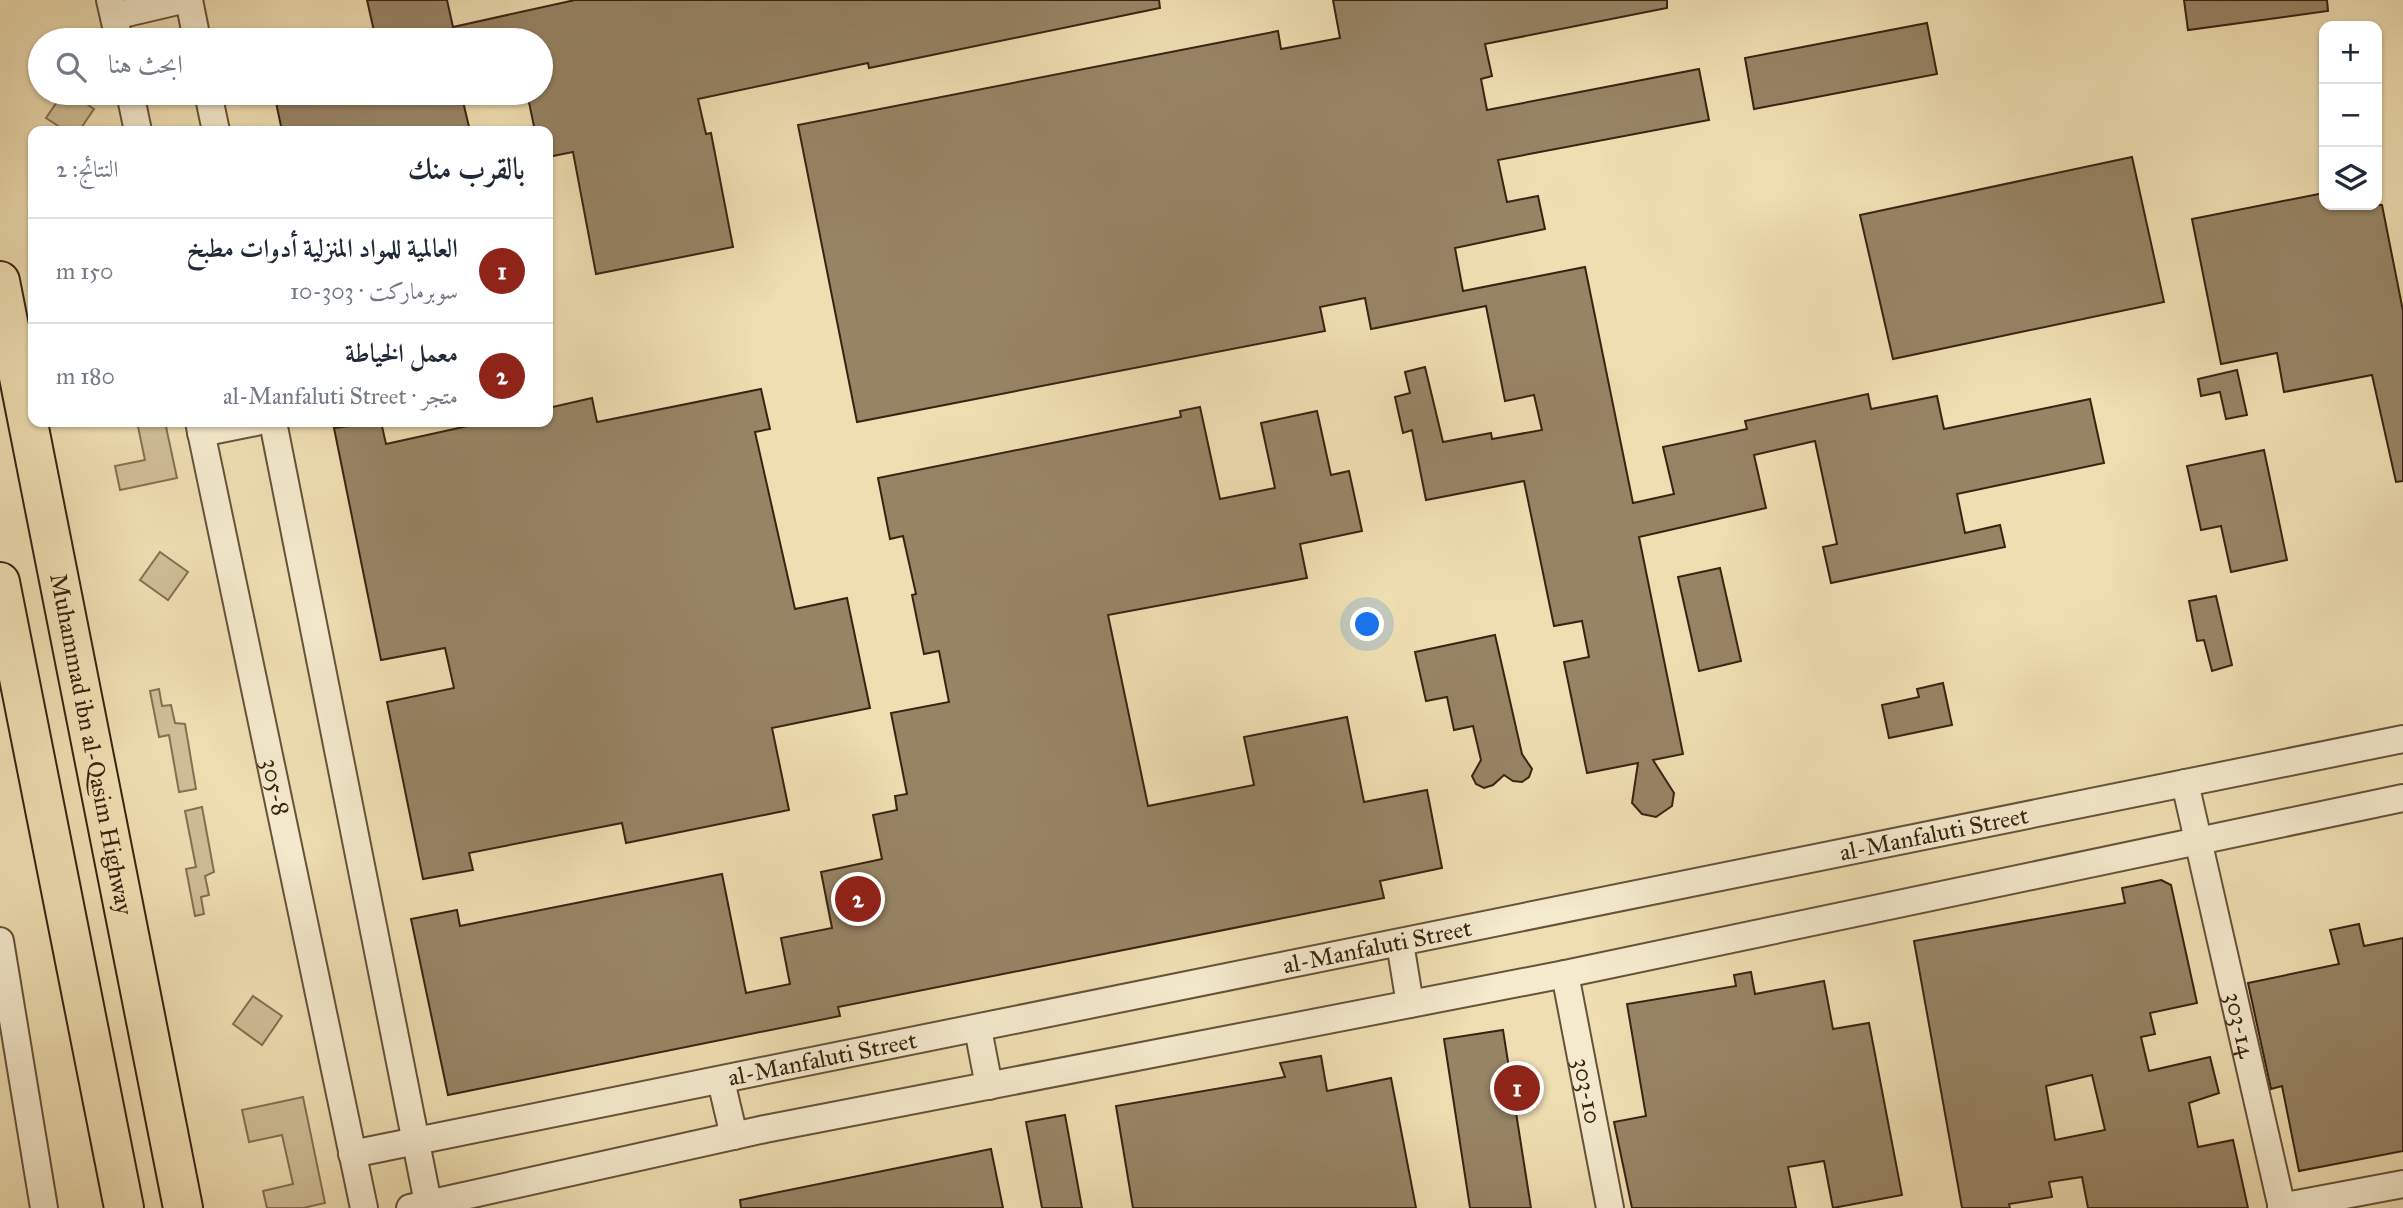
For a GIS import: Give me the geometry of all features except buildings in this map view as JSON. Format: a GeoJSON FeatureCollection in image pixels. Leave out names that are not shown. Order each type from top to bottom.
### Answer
{"type":"FeatureCollection","features":[{"type":"Feature","properties":{"kind":"highway","name":"Muhammad ibn al-Qasim Highway"},"geometry":{"type":"LineString","coordinates":[[0,281],[28,423]]}},
{"type":"Feature","properties":{"kind":"highway","name":"Muhammad ibn al-Qasim Highway"},"geometry":{"type":"LineString","coordinates":[[29,427],[183,1208]]}},
{"type":"Feature","properties":{"kind":"highway"},"geometry":{"type":"LineString","coordinates":[[0,582],[124,1208]]}},
{"type":"Feature","properties":{"kind":"street"},"geometry":{"type":"LineString","coordinates":[[114,19],[182,0]]}},
{"type":"Feature","properties":{"kind":"street"},"geometry":{"type":"LineString","coordinates":[[190,0],[195,28]]}},
{"type":"Feature","properties":{"kind":"street"},"geometry":{"type":"LineString","coordinates":[[133,105],[137,126]]}},
{"type":"Feature","properties":{"kind":"street"},"geometry":{"type":"LineString","coordinates":[[211,105],[215,126]]}},
{"type":"Feature","properties":{"kind":"street","name":"305-8"},"geometry":{"type":"LineString","coordinates":[[200,427],[364,1208]]}},
{"type":"Feature","properties":{"kind":"street"},"geometry":{"type":"LineString","coordinates":[[274,427],[416,1143],[422,1207],[734,1136],[1565,975],[2403,798]]}},
{"type":"Feature","properties":{"kind":"street","name":"al-Manfaluti Street"},"geometry":{"type":"LineString","coordinates":[[352,1154],[2403,739]]}},
{"type":"Feature","properties":{"kind":"street","name":"303-14"},"geometry":{"type":"LineString","coordinates":[[2185,783],[2281,1207]]}},
{"type":"Feature","properties":{"kind":"street"},"geometry":{"type":"LineString","coordinates":[[0,941],[44,1208]]}},
{"type":"Feature","properties":{"kind":"street"},"geometry":{"type":"LineString","coordinates":[[1400,943],[1410,1004]]}},
{"type":"Feature","properties":{"kind":"street","name":"303-10"},"geometry":{"type":"LineString","coordinates":[[1565,975],[1611,1208]]}},
{"type":"Feature","properties":{"kind":"street"},"geometry":{"type":"LineString","coordinates":[[978,1029],[989,1086]]}},
{"type":"Feature","properties":{"kind":"street"},"geometry":{"type":"LineString","coordinates":[[721,1081],[734,1136]]}},
{"type":"Feature","properties":{"kind":"street"},"geometry":{"type":"LineString","coordinates":[[2281,1207],[2403,1184]]}},
{"type":"Feature","properties":{"kind":"shaded area"},"geometry":{"type":"Polygon","coordinates":[[[55,105],[88,105],[94,109],[82,126],[58,126],[46,118],[55,105]]]}},
{"type":"Feature","properties":{"kind":"shaded area"},"geometry":{"type":"Polygon","coordinates":[[[138,427],[166,427],[177,478],[120,490],[115,466],[145,460],[138,427]]]}},
{"type":"Feature","properties":{"kind":"shaded area"},"geometry":{"type":"Polygon","coordinates":[[[160,552],[188,572],[168,600],[140,580],[160,552]]]}},
{"type":"Feature","properties":{"kind":"shaded area"},"geometry":{"type":"Polygon","coordinates":[[[159,689],[162,706],[171,705],[175,723],[185,724],[196,789],[179,792],[169,735],[159,737],[150,691],[159,689]]]}},
{"type":"Feature","properties":{"kind":"shaded area"},"geometry":{"type":"Polygon","coordinates":[[[202,807],[214,872],[205,876],[209,895],[201,897],[204,914],[195,916],[186,869],[196,867],[185,811],[202,807]]]}},
{"type":"Feature","properties":{"kind":"shaded area"},"geometry":{"type":"Polygon","coordinates":[[[253,996],[282,1016],[262,1045],[233,1024],[253,996]]]}},
{"type":"Feature","properties":{"kind":"shaded area"},"geometry":{"type":"Polygon","coordinates":[[[303,1097],[325,1203],[303,1208],[267,1208],[263,1191],[293,1184],[282,1135],[249,1142],[242,1110],[303,1097]]]}},
{"type":"Feature","properties":{"kind":"place","name":"معمل الخياطة"},"geometry":{"type":"Point","coordinates":[858,899]}},
{"type":"Feature","properties":{"kind":"place","name":"العالمية للمواد المنزلية أدوات مطبخ"},"geometry":{"type":"Point","coordinates":[1517,1088]}}]}
